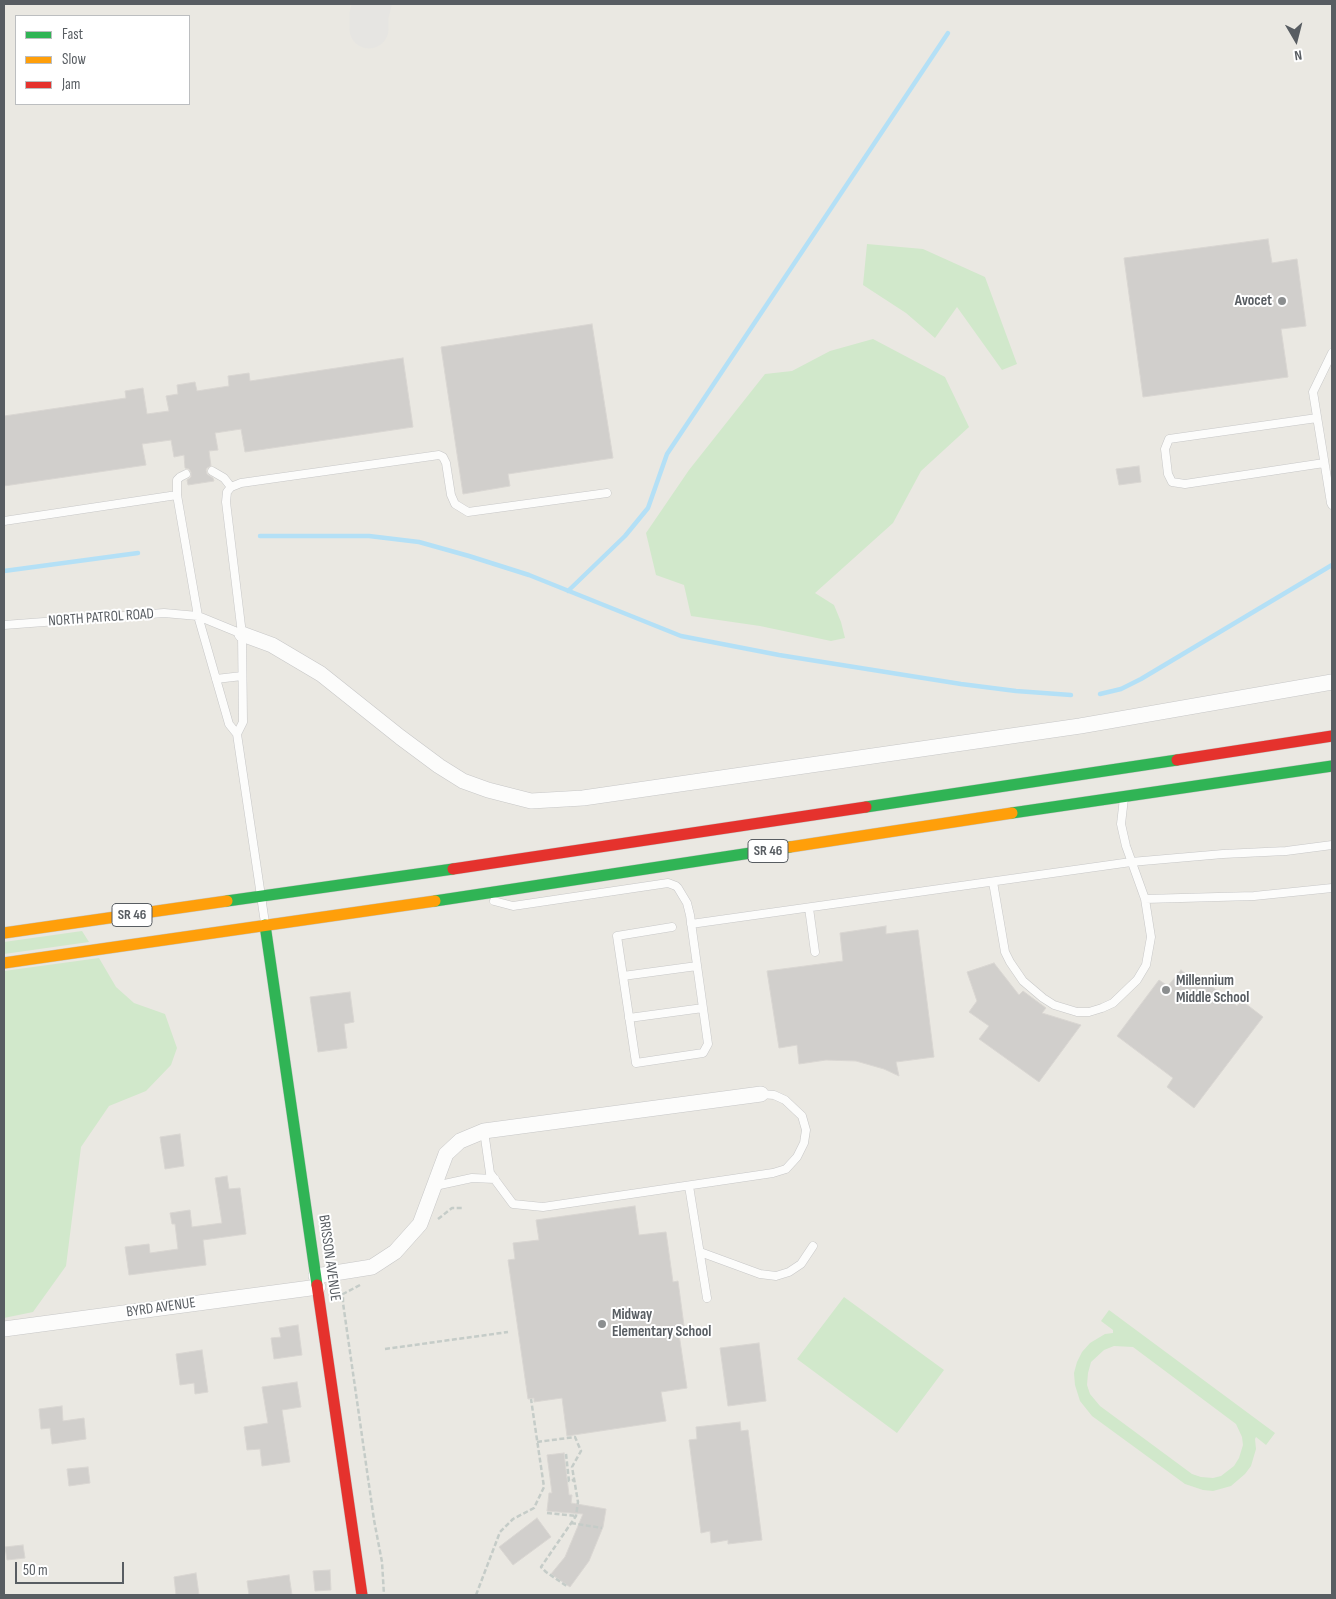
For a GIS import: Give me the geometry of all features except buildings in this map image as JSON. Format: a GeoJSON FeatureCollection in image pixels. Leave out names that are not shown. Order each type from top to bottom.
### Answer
{"type":"FeatureCollection","features":[{"type":"Feature","properties":{"kind":"main road","name":"SR 46"},"geometry":{"type":"LineString","coordinates":[[4,933],[482,865],[1332,736]]}},
{"type":"Feature","properties":{"kind":"main road","name":"SR 46"},"geometry":{"type":"LineString","coordinates":[[4,963],[474,896],[1332,766]]}},
{"type":"Feature","properties":{"kind":"main road","name":"BRISSON AVENUE"},"geometry":{"type":"LineString","coordinates":[[265,925],[362,1595]]}},
{"type":"Feature","properties":{"kind":"street"},"geometry":{"type":"LineString","coordinates":[[242,634],[272,645],[322,674],[400,737],[463,781],[488,790],[531,801],[583,798],[1080,726],[1332,682]]}},
{"type":"Feature","properties":{"kind":"street","name":"BYRD AVENUE"},"geometry":{"type":"LineString","coordinates":[[4,1330],[317,1282],[372,1267],[395,1252],[420,1224],[446,1154],[460,1141],[484,1132],[760,1094]]}},
{"type":"Feature","properties":{"kind":"lane"},"geometry":{"type":"LineString","coordinates":[[1332,353],[1313,392],[1332,505]]}},
{"type":"Feature","properties":{"kind":"lane"},"geometry":{"type":"LineString","coordinates":[[1317,418],[1169,439],[1165,448],[1168,474],[1172,482],[1185,484],[1324,463]]}},
{"type":"Feature","properties":{"kind":"lane"},"geometry":{"type":"LineString","coordinates":[[237,734],[243,722],[242,634],[226,502],[227,492],[231,487],[241,483],[439,454],[446,463],[451,495],[455,504],[468,512],[607,493]]}},
{"type":"Feature","properties":{"kind":"lane"},"geometry":{"type":"LineString","coordinates":[[212,471],[224,478],[231,487]]}},
{"type":"Feature","properties":{"kind":"lane"},"geometry":{"type":"LineString","coordinates":[[186,474],[177,480],[177,495],[198,616],[229,724],[237,734],[265,925]]}},
{"type":"Feature","properties":{"kind":"lane"},"geometry":{"type":"LineString","coordinates":[[4,521],[177,495]]}},
{"type":"Feature","properties":{"kind":"lane","name":"NORTH PATROL ROAD"},"geometry":{"type":"LineString","coordinates":[[4,625],[164,613],[198,616],[242,634]]}},
{"type":"Feature","properties":{"kind":"lane"},"geometry":{"type":"LineString","coordinates":[[216,679],[242,676]]}},
{"type":"Feature","properties":{"kind":"lane"},"geometry":{"type":"LineString","coordinates":[[994,882],[1005,952],[1015,971],[1023,981],[1054,1005],[1077,1012],[1089,1012],[1112,1003],[1136,980],[1146,965],[1151,937],[1145,899],[1131,862],[1121,824],[1124,796]]}},
{"type":"Feature","properties":{"kind":"lane"},"geometry":{"type":"LineString","coordinates":[[691,924],[1131,862],[1286,851],[1332,845]]}},
{"type":"Feature","properties":{"kind":"lane"},"geometry":{"type":"LineString","coordinates":[[474,896],[513,906],[668,883],[676,886],[687,903],[708,1044],[704,1053],[636,1063],[617,936],[672,927]]}},
{"type":"Feature","properties":{"kind":"lane"},"geometry":{"type":"LineString","coordinates":[[1145,899],[1254,896],[1332,888]]}},
{"type":"Feature","properties":{"kind":"lane"},"geometry":{"type":"LineString","coordinates":[[809,908],[816,952]]}},
{"type":"Feature","properties":{"kind":"lane"},"geometry":{"type":"LineString","coordinates":[[623,976],[697,966]]}},
{"type":"Feature","properties":{"kind":"lane"},"geometry":{"type":"LineString","coordinates":[[630,1018],[703,1008]]}},
{"type":"Feature","properties":{"kind":"lane"},"geometry":{"type":"LineString","coordinates":[[484,1132],[490,1173],[513,1204],[543,1208],[773,1173],[786,1169],[797,1157],[804,1143],[806,1130],[802,1116],[785,1100],[774,1095],[760,1094]]}},
{"type":"Feature","properties":{"kind":"lane"},"geometry":{"type":"LineString","coordinates":[[435,1186],[472,1178],[495,1180]]}},
{"type":"Feature","properties":{"kind":"lane"},"geometry":{"type":"LineString","coordinates":[[689,1186],[707,1298]]}},
{"type":"Feature","properties":{"kind":"lane"},"geometry":{"type":"LineString","coordinates":[[700,1252],[760,1274],[776,1276],[789,1272],[801,1264],[813,1246]]}},
{"type":"Feature","properties":{"kind":"path"},"geometry":{"type":"LineString","coordinates":[[436,1221],[452,1208],[463,1208]]}},
{"type":"Feature","properties":{"kind":"path"},"geometry":{"type":"LineString","coordinates":[[362,1283],[343,1294],[342,1303],[382,1562],[384,1595]]}},
{"type":"Feature","properties":{"kind":"path"},"geometry":{"type":"LineString","coordinates":[[385,1349],[508,1332]]}},
{"type":"Feature","properties":{"kind":"path"},"geometry":{"type":"LineString","coordinates":[[476,1595],[500,1532],[513,1519],[534,1508],[544,1487],[531,1399]]}},
{"type":"Feature","properties":{"kind":"path"},"geometry":{"type":"LineString","coordinates":[[537,1442],[575,1437],[581,1451],[572,1467],[578,1502],[576,1516],[541,1567],[568,1587]]}},
{"type":"Feature","properties":{"kind":"path"},"geometry":{"type":"LineString","coordinates":[[566,1454],[569,1481],[574,1480]]}},
{"type":"Feature","properties":{"kind":"path"},"geometry":{"type":"LineString","coordinates":[[547,1513],[576,1516]]}},
{"type":"Feature","properties":{"kind":"path"},"geometry":{"type":"LineString","coordinates":[[570,1523],[602,1528]]}},
{"type":"Feature","properties":{"kind":"green space"},"geometry":{"type":"Polygon","coordinates":[[[867,244],[923,249],[985,277],[1017,364],[1002,370],[957,307],[935,338],[906,313],[863,285],[867,244]]]}},
{"type":"Feature","properties":{"kind":"green space"},"geometry":{"type":"Polygon","coordinates":[[[873,339],[945,377],[969,427],[921,471],[893,523],[815,593],[834,605],[845,638],[831,641],[760,626],[691,616],[684,585],[656,575],[646,533],[689,470],[765,374],[792,371],[830,351],[873,339]]]}},
{"type":"Feature","properties":{"kind":"green space"},"geometry":{"type":"Polygon","coordinates":[[[82,931],[89,942],[4,954],[4,942],[82,931]]]}},
{"type":"Feature","properties":{"kind":"green space"},"geometry":{"type":"Polygon","coordinates":[[[99,958],[116,987],[134,1003],[165,1014],[177,1048],[171,1065],[146,1091],[109,1106],[81,1147],[66,1266],[33,1312],[4,1318],[4,971],[99,958]]]}},
{"type":"Feature","properties":{"kind":"green space"},"geometry":{"type":"Polygon","coordinates":[[[844,1297],[944,1370],[897,1433],[797,1359],[844,1297]]]}},
{"type":"Feature","properties":{"kind":"green space"},"geometry":{"type":"Polygon","coordinates":[[[1109,1310],[1275,1433],[1266,1445],[1256,1437],[1256,1449],[1251,1466],[1245,1474],[1231,1486],[1213,1491],[1185,1484],[1092,1416],[1080,1401],[1075,1385],[1074,1373],[1082,1352],[1090,1343],[1105,1334],[1113,1333],[1113,1330],[1101,1321],[1109,1310]],[[1114,1346],[1104,1350],[1091,1362],[1087,1385],[1090,1394],[1100,1406],[1192,1474],[1213,1478],[1221,1476],[1234,1466],[1243,1445],[1242,1437],[1236,1424],[1133,1347],[1114,1346]]]}},
{"type":"Feature","properties":{"kind":"waterway"},"geometry":{"type":"LineString","coordinates":[[568,591],[625,536],[648,508],[667,454],[948,33]]}},
{"type":"Feature","properties":{"kind":"waterway"},"geometry":{"type":"LineString","coordinates":[[260,536],[369,536],[419,542],[529,575],[681,636],[779,655],[961,684],[1071,695]]}},
{"type":"Feature","properties":{"kind":"waterway"},"geometry":{"type":"LineString","coordinates":[[4,571],[138,553]]}},
{"type":"Feature","properties":{"kind":"waterway"},"geometry":{"type":"LineString","coordinates":[[1100,694],[1121,689],[1141,679],[1332,565]]}},
{"type":"Feature","properties":{"kind":"taxiway"},"geometry":{"type":"LineString","coordinates":[[369,29],[369,15],[372,4]]}},
{"type":"Feature","properties":{"kind":"traffic: fast"},"geometry":{"type":"LineString","coordinates":[[866,807],[1177,760]]}},
{"type":"Feature","properties":{"kind":"traffic: fast"},"geometry":{"type":"LineString","coordinates":[[1012,813],[1332,766]]}},
{"type":"Feature","properties":{"kind":"traffic: fast"},"geometry":{"type":"LineString","coordinates":[[435,901],[790,847]]}},
{"type":"Feature","properties":{"kind":"traffic: fast"},"geometry":{"type":"LineString","coordinates":[[227,901],[453,869]]}},
{"type":"Feature","properties":{"kind":"traffic: fast"},"geometry":{"type":"LineString","coordinates":[[265,925],[317,1285]]}},
{"type":"Feature","properties":{"kind":"traffic: slow"},"geometry":{"type":"LineString","coordinates":[[790,847],[1012,813]]}},
{"type":"Feature","properties":{"kind":"traffic: slow"},"geometry":{"type":"LineString","coordinates":[[4,933],[227,901]]}},
{"type":"Feature","properties":{"kind":"traffic: slow"},"geometry":{"type":"LineString","coordinates":[[4,963],[435,901]]}},
{"type":"Feature","properties":{"kind":"traffic: jam"},"geometry":{"type":"LineString","coordinates":[[1177,760],[1332,736]]}},
{"type":"Feature","properties":{"kind":"traffic: jam"},"geometry":{"type":"LineString","coordinates":[[453,869],[866,807]]}},
{"type":"Feature","properties":{"kind":"traffic: jam"},"geometry":{"type":"LineString","coordinates":[[317,1285],[362,1595]]}},
{"type":"Feature","properties":{"kind":"place","name":"Avocet"},"geometry":{"type":"Point","coordinates":[1282,301]}},
{"type":"Feature","properties":{"kind":"place","name":"Millennium Middle School"},"geometry":{"type":"Point","coordinates":[1166,990]}},
{"type":"Feature","properties":{"kind":"place","name":"Midway Elementary School"},"geometry":{"type":"Point","coordinates":[602,1324]}}]}
